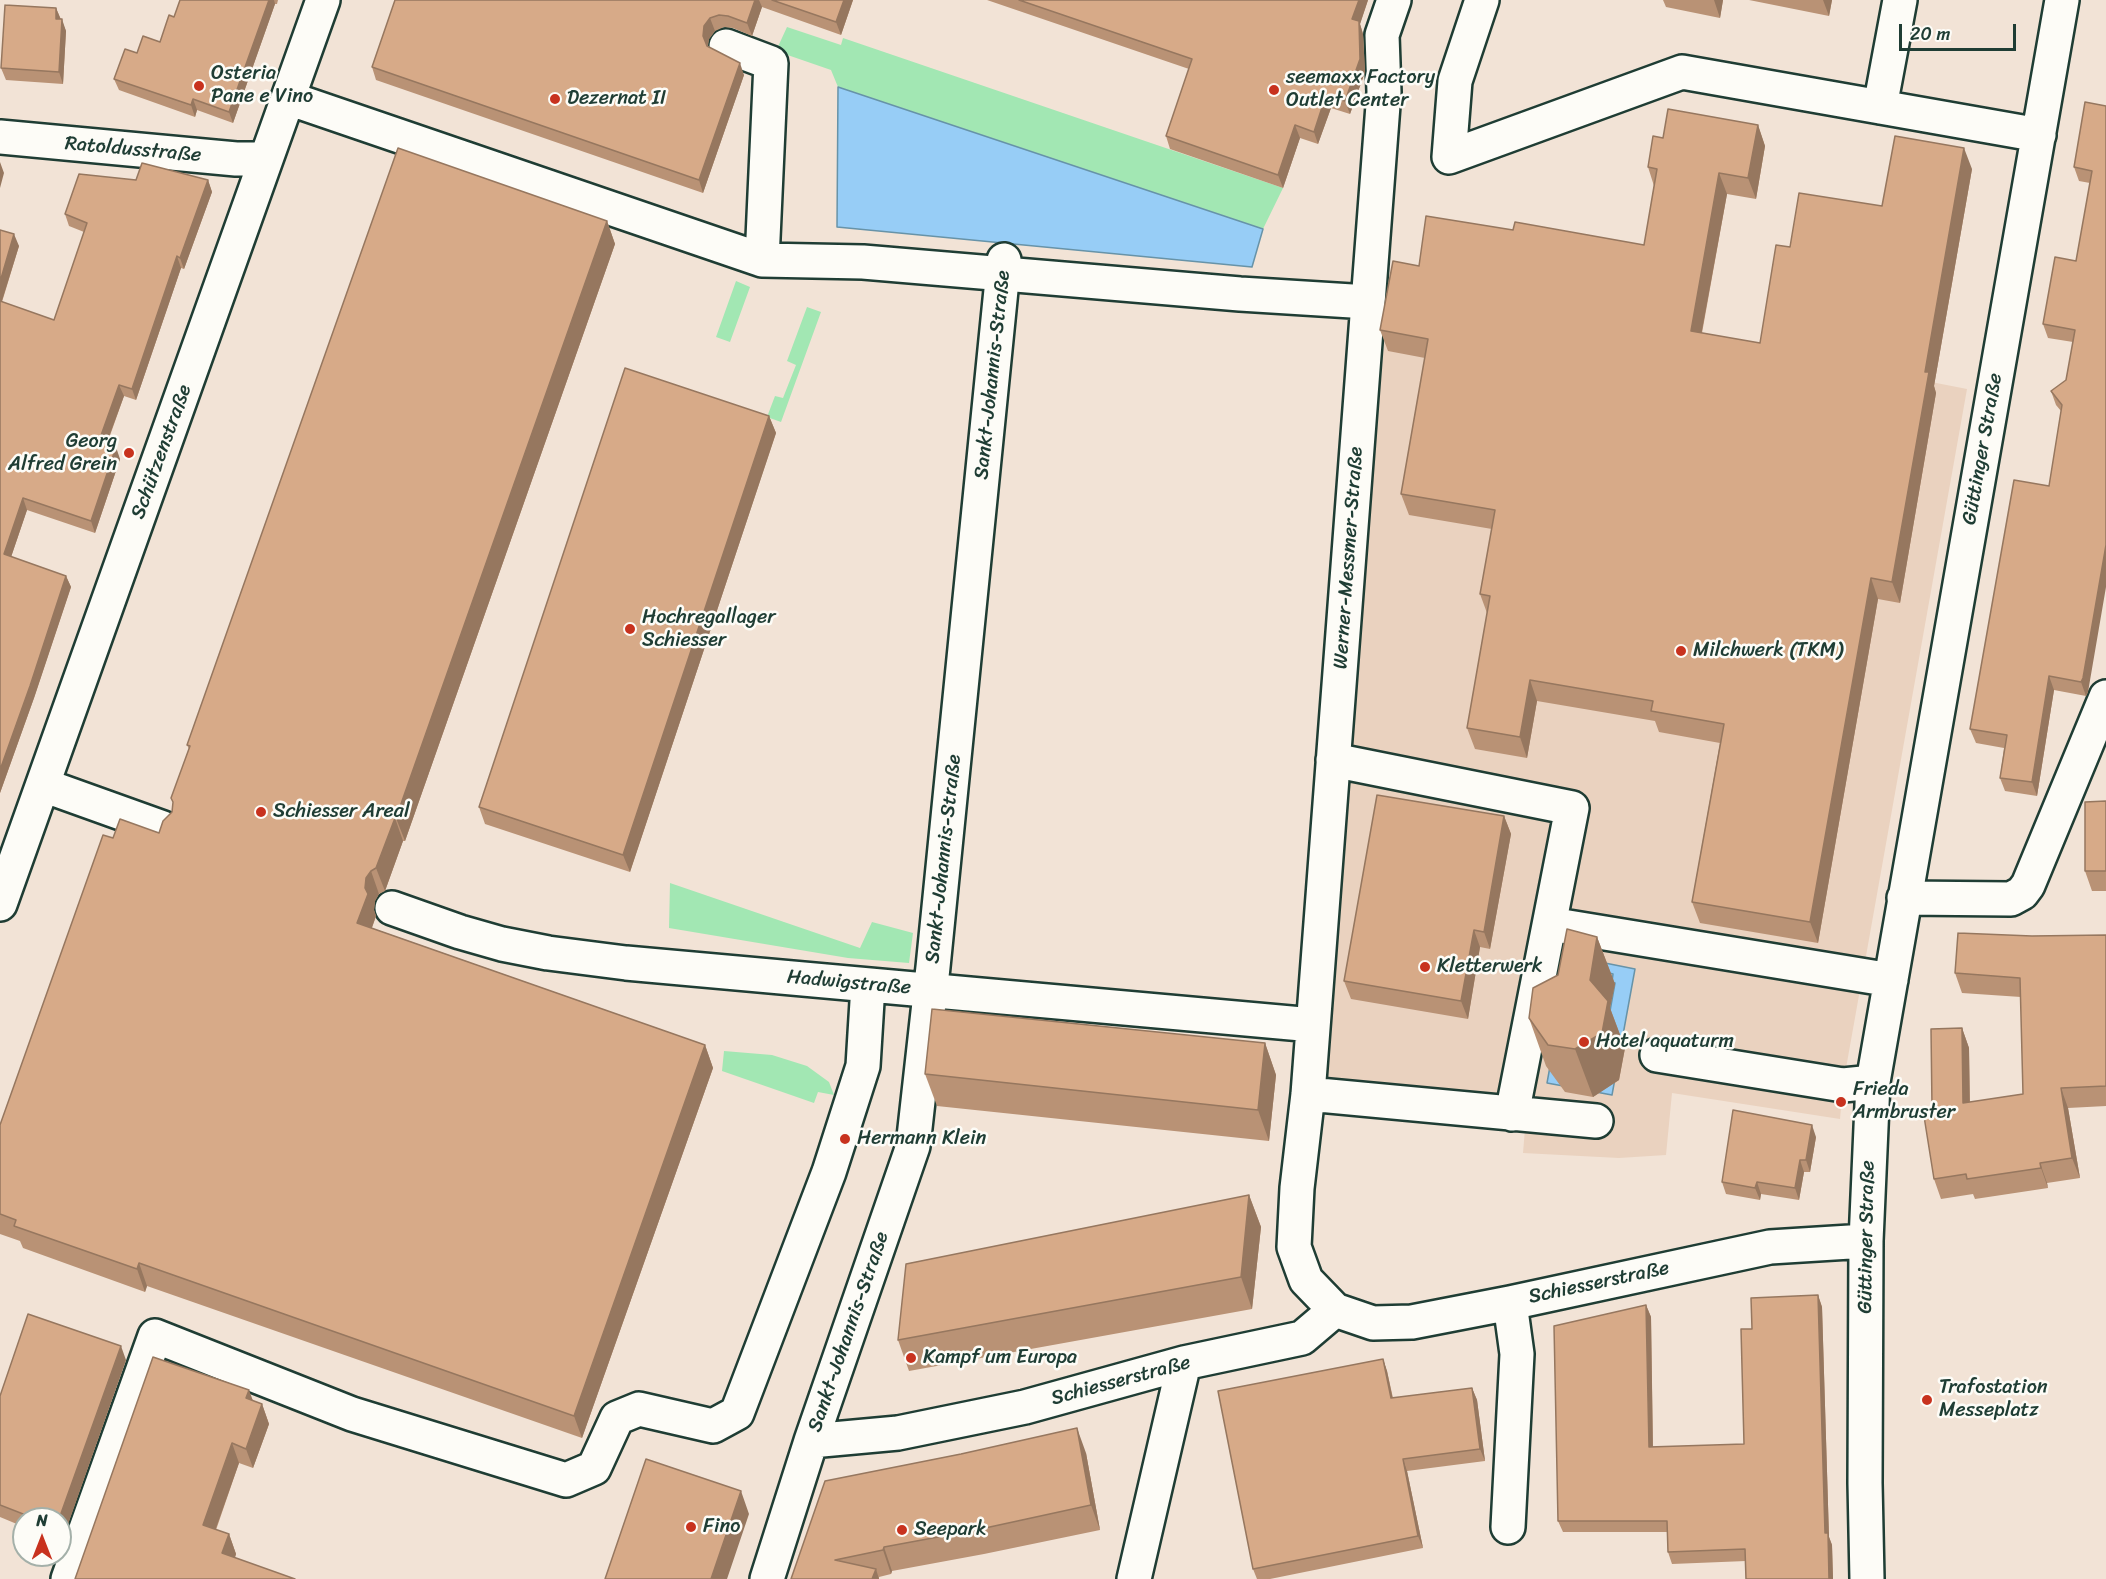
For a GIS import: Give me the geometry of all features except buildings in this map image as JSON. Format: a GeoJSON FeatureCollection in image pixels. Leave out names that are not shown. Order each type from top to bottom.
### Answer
{"type":"FeatureCollection","features":[{"type":"Feature","properties":{"kind":"street","name":"Schützenstraße"},"geometry":{"type":"LineString","coordinates":[[0,904],[10,844],[43,785],[323,0]]}},
{"type":"Feature","properties":{"kind":"street","name":"Werner-Messmer-Straße"},"geometry":{"type":"LineString","coordinates":[[1313,1025],[1384,92],[1382,34],[1394,0]]}},
{"type":"Feature","properties":{"kind":"street"},"geometry":{"type":"LineString","coordinates":[[1482,0],[1455,81],[1449,157],[1682,72],[2039,135]]}},
{"type":"Feature","properties":{"kind":"street"},"geometry":{"type":"LineString","coordinates":[[1880,107],[1900,0]]}},
{"type":"Feature","properties":{"kind":"street","name":"Güttinger Straße"},"geometry":{"type":"LineString","coordinates":[[1867,1579],[1866,1241],[1873,1082],[2062,0]]}},
{"type":"Feature","properties":{"kind":"street"},"geometry":{"type":"LineString","coordinates":[[726,46],[771,63],[762,260]]}},
{"type":"Feature","properties":{"kind":"street"},"geometry":{"type":"LineString","coordinates":[[288,98],[762,260],[1003,267],[1368,302]]}},
{"type":"Feature","properties":{"kind":"street","name":"Ratoldusstraße"},"geometry":{"type":"LineString","coordinates":[[0,137],[236,159],[266,159]]}},
{"type":"Feature","properties":{"kind":"street","name":"Sankt-Johannis-Straße"},"geometry":{"type":"LineString","coordinates":[[767,1579],[811,1441],[913,1146],[1003,267]]}},
{"type":"Feature","properties":{"kind":"street"},"geometry":{"type":"LineString","coordinates":[[1904,898],[2011,899],[2022,893],[2028,885],[2106,697]]}},
{"type":"Feature","properties":{"kind":"street"},"geometry":{"type":"LineString","coordinates":[[1333,760],[1572,808],[1512,1114]]}},
{"type":"Feature","properties":{"kind":"street"},"geometry":{"type":"LineString","coordinates":[[43,785],[163,828]]}},
{"type":"Feature","properties":{"kind":"street"},"geometry":{"type":"LineString","coordinates":[[2062,803],[2095,803]]}},
{"type":"Feature","properties":{"kind":"street","name":"Hadwigstraße"},"geometry":{"type":"LineString","coordinates":[[392,908],[502,944],[548,953],[626,963],[1313,1025]]}},
{"type":"Feature","properties":{"kind":"street"},"geometry":{"type":"LineString","coordinates":[[1550,924],[1891,980]]}},
{"type":"Feature","properties":{"kind":"street"},"geometry":{"type":"LineString","coordinates":[[68,1579],[155,1336],[352,1414],[566,1480],[594,1468],[617,1418],[639,1409],[713,1426],[737,1413],[829,1172],[863,1066],[868,985]]}},
{"type":"Feature","properties":{"kind":"street","name":"Schiesserstraße"},"geometry":{"type":"LineString","coordinates":[[1313,1025],[1297,1188],[1294,1247],[1306,1280],[1335,1310],[1373,1323],[1412,1322],[1770,1246],[1866,1241]]}},
{"type":"Feature","properties":{"kind":"street"},"geometry":{"type":"LineString","coordinates":[[1657,1055],[1843,1085],[1873,1082]]}},
{"type":"Feature","properties":{"kind":"street"},"geometry":{"type":"LineString","coordinates":[[1308,1094],[1596,1121]]}},
{"type":"Feature","properties":{"kind":"street"},"geometry":{"type":"LineString","coordinates":[[1508,1527],[1517,1354],[1510,1303]]}},
{"type":"Feature","properties":{"kind":"street","name":"Schiesserstraße"},"geometry":{"type":"LineString","coordinates":[[898,1433],[1025,1407],[1184,1363],[1302,1338],[1335,1310]]}},
{"type":"Feature","properties":{"kind":"street"},"geometry":{"type":"LineString","coordinates":[[1134,1579],[1184,1363]]}},
{"type":"Feature","properties":{"kind":"street","name":"Sankt-Johannis-Straße"},"geometry":{"type":"LineString","coordinates":[[811,1441],[898,1433]]}},
{"type":"Feature","properties":{"kind":"shaded area"},"geometry":{"type":"Polygon","coordinates":[[[1390,276],[1967,389],[1843,1085],[1840,1119],[1672,1093],[1666,1155],[1619,1158],[1523,1153],[1527,1104],[1324,1079],[1327,999],[1390,276]]]}},
{"type":"Feature","properties":{"kind":"green space"},"geometry":{"type":"Polygon","coordinates":[[[787,27],[841,45],[843,38],[1283,188],[1263,229],[838,87],[831,70],[776,51],[787,27]]]}},
{"type":"Feature","properties":{"kind":"green space"},"geometry":{"type":"Polygon","coordinates":[[[736,281],[750,287],[730,342],[716,337],[736,281]]]}},
{"type":"Feature","properties":{"kind":"green space"},"geometry":{"type":"Polygon","coordinates":[[[807,307],[821,312],[781,422],[767,417],[775,396],[783,398],[796,365],[787,361],[807,307]]]}},
{"type":"Feature","properties":{"kind":"green space"},"geometry":{"type":"Polygon","coordinates":[[[670,883],[860,948],[872,922],[913,933],[909,963],[848,958],[669,928],[670,883]]]}},
{"type":"Feature","properties":{"kind":"green space"},"geometry":{"type":"Polygon","coordinates":[[[724,1051],[772,1055],[807,1066],[829,1082],[834,1095],[818,1092],[814,1103],[722,1071],[724,1051]]]}},
{"type":"Feature","properties":{"kind":"water"},"geometry":{"type":"Polygon","coordinates":[[[838,87],[1263,229],[1252,267],[837,227],[838,87]]]}},
{"type":"Feature","properties":{"kind":"water","name":"Hotel aquaturm"},"geometry":{"type":"Polygon","coordinates":[[[1570,956],[1635,969],[1612,1095],[1547,1083],[1570,956]],[[1601,971],[1610,1011],[1615,983],[1612,982],[1613,974],[1601,971]]]}},
{"type":"Feature","properties":{"kind":"place","name":"Osteria Pane e Vino"},"geometry":{"type":"Point","coordinates":[199,86]}},
{"type":"Feature","properties":{"kind":"place","name":"seemaxx Factory Outlet Center"},"geometry":{"type":"Point","coordinates":[1274,90]}},
{"type":"Feature","properties":{"kind":"place","name":"Dezernat II"},"geometry":{"type":"Point","coordinates":[555,99]}},
{"type":"Feature","properties":{"kind":"place","name":"Georg Alfred Grein"},"geometry":{"type":"Point","coordinates":[129,453]}},
{"type":"Feature","properties":{"kind":"place","name":"Hochregallager Schiesser"},"geometry":{"type":"Point","coordinates":[630,629]}},
{"type":"Feature","properties":{"kind":"place","name":"Milchwerk (TKM)"},"geometry":{"type":"Point","coordinates":[1681,651]}},
{"type":"Feature","properties":{"kind":"place","name":"Schiesser Areal"},"geometry":{"type":"Point","coordinates":[261,812]}},
{"type":"Feature","properties":{"kind":"place","name":"Kletterwerk"},"geometry":{"type":"Point","coordinates":[1425,967]}},
{"type":"Feature","properties":{"kind":"place","name":"Hotel aquaturm"},"geometry":{"type":"Point","coordinates":[1584,1042]}},
{"type":"Feature","properties":{"kind":"place","name":"Frieda Armbruster"},"geometry":{"type":"Point","coordinates":[1841,1102]}},
{"type":"Feature","properties":{"kind":"place","name":"Hermann Klein"},"geometry":{"type":"Point","coordinates":[845,1139]}},
{"type":"Feature","properties":{"kind":"place","name":"Kampf um Europa"},"geometry":{"type":"Point","coordinates":[911,1358]}},
{"type":"Feature","properties":{"kind":"place","name":"Trafostation Messeplatz"},"geometry":{"type":"Point","coordinates":[1927,1400]}},
{"type":"Feature","properties":{"kind":"place","name":"Fino"},"geometry":{"type":"Point","coordinates":[691,1527]}},
{"type":"Feature","properties":{"kind":"place","name":"Seepark"},"geometry":{"type":"Point","coordinates":[902,1530]}}]}
